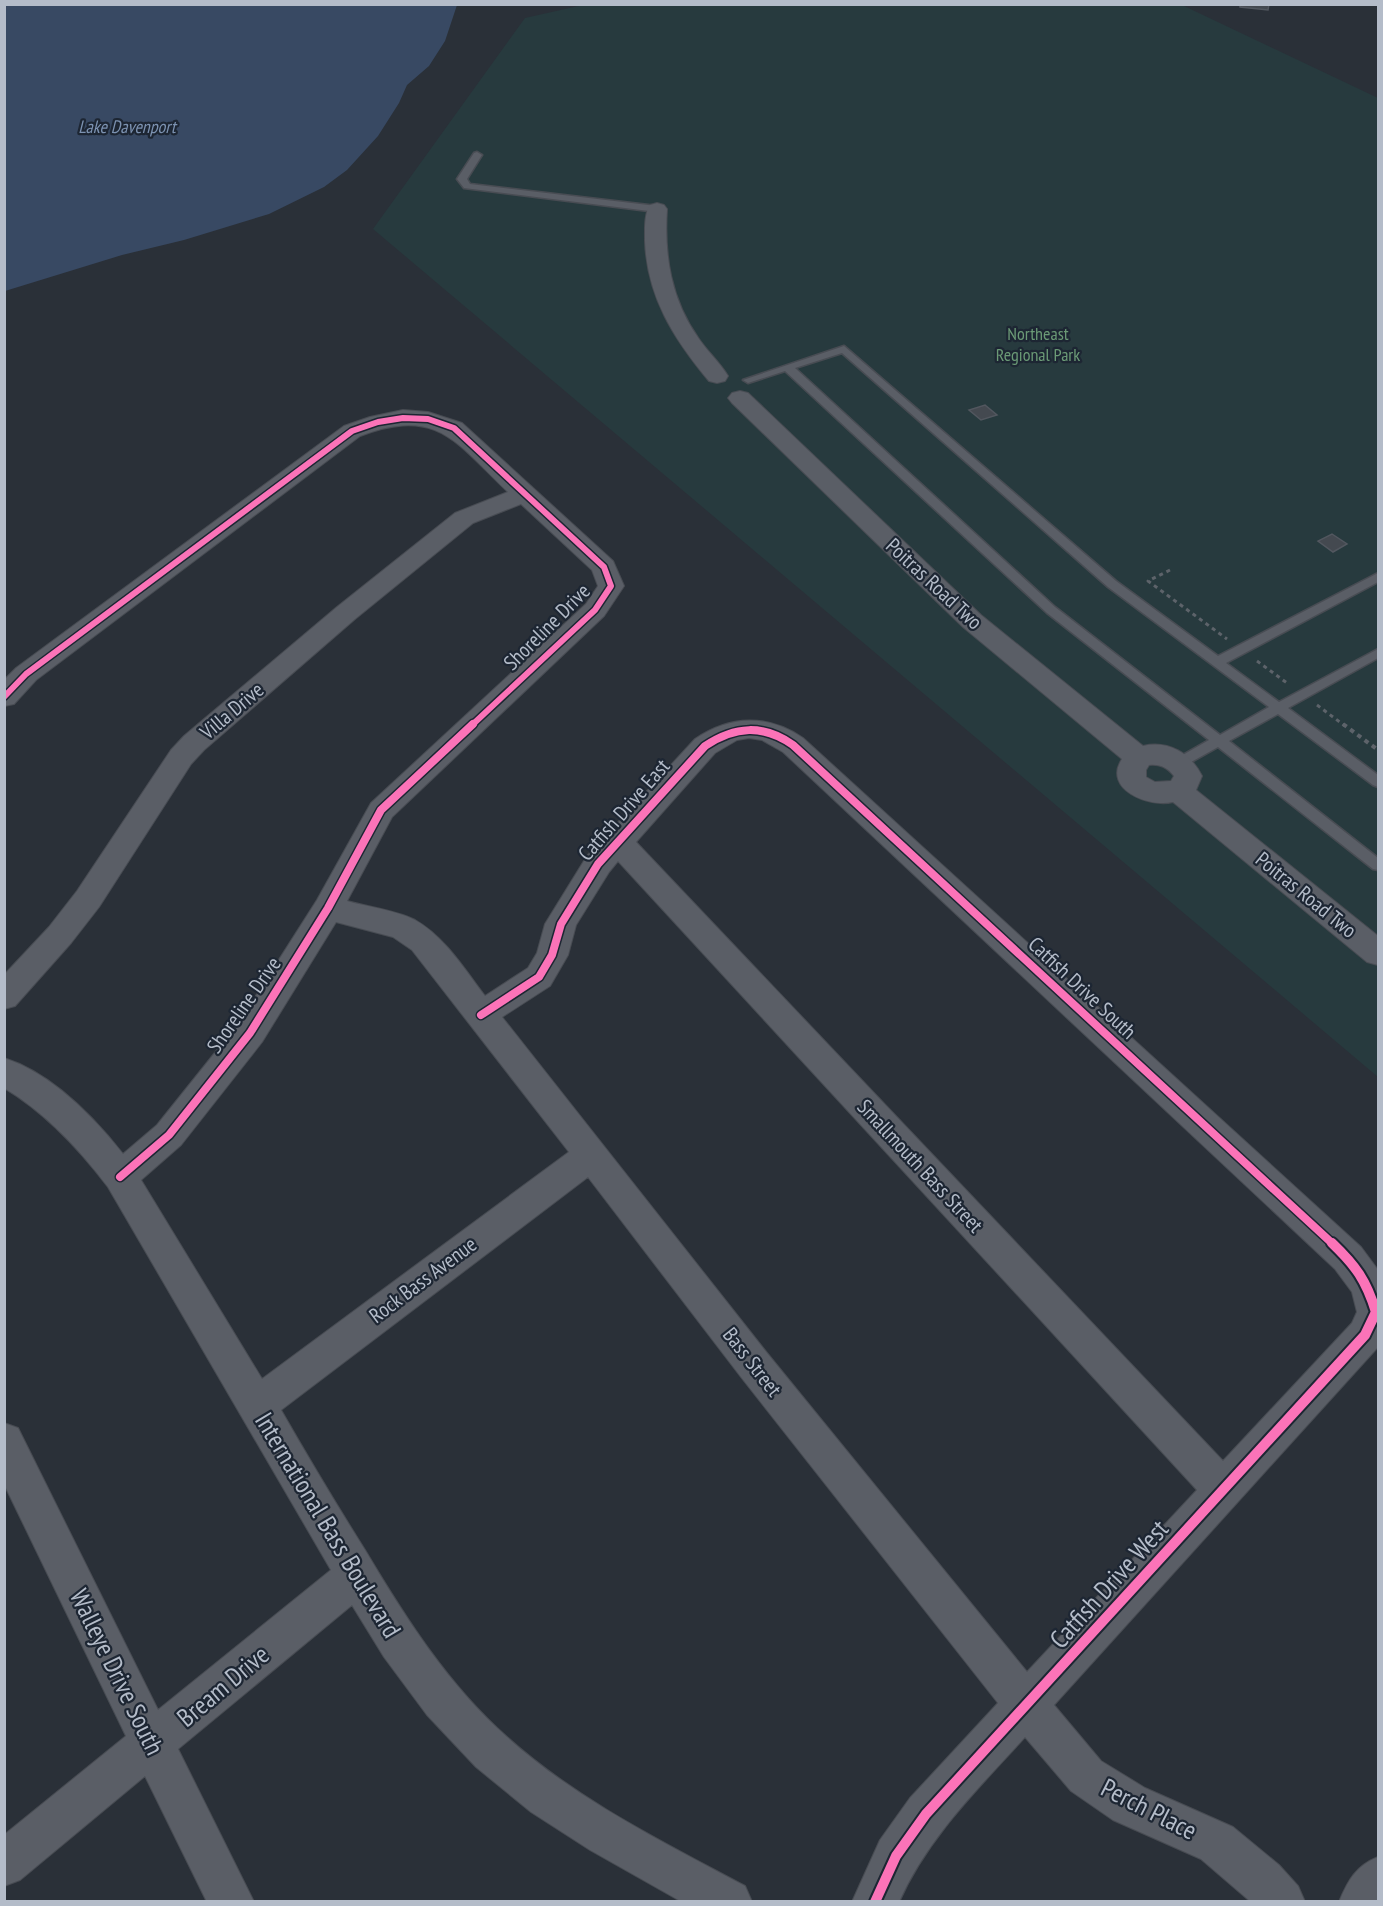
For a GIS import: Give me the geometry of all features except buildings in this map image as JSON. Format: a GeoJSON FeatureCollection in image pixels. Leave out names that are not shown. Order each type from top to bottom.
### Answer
{"type":"FeatureCollection","features":[{"type":"Feature","properties":{"kind":"street"},"geometry":{"type":"LineString","coordinates":[[657,209],[655,252],[658,275],[665,296],[688,341],[717,376],[708,381],[707,389],[709,393],[722,399],[744,389]]}},
{"type":"Feature","properties":{"kind":"street","name":"Poitras Road Two"},"geometry":{"type":"LineString","coordinates":[[744,389],[972,621],[1139,758],[1164,756],[1179,777],[1378,953]]}},
{"type":"Feature","properties":{"kind":"street","name":"Shoreline Drive"},"geometry":{"type":"LineString","coordinates":[[4,697],[26,674],[352,431],[378,420],[409,416],[438,421],[454,428],[604,567],[611,586],[595,610],[381,810],[328,908],[286,978],[249,1033],[169,1135],[120,1177]]}},
{"type":"Feature","properties":{"kind":"street","name":"Villa Drive"},"geometry":{"type":"LineString","coordinates":[[4,997],[60,935],[88,899],[175,766],[194,743],[346,613],[464,518],[524,494]]}},
{"type":"Feature","properties":{"kind":"street","name":"Catfish Drive East"},"geometry":{"type":"LineString","coordinates":[[481,1015],[539,977],[552,955],[561,924],[598,864],[705,746],[725,733],[748,728]]}},
{"type":"Feature","properties":{"kind":"street","name":"Catfish Drive South"},"geometry":{"type":"LineString","coordinates":[[748,728],[772,731],[793,745],[1348,1258],[1368,1285],[1374,1299]]}},
{"type":"Feature","properties":{"kind":"street"},"geometry":{"type":"LineString","coordinates":[[1139,758],[1131,768],[1131,774],[1139,786],[1156,794],[1166,794],[1179,777]]}},
{"type":"Feature","properties":{"kind":"street","name":"Smallmouth Bass Street"},"geometry":{"type":"LineString","coordinates":[[617,841],[1224,1490]]}},
{"type":"Feature","properties":{"kind":"street","name":"Bass Street"},"geometry":{"type":"LineString","coordinates":[[328,908],[403,928],[412,933],[436,956],[754,1365],[1027,1705]]}},
{"type":"Feature","properties":{"kind":"street","name":"International Bass Boulevard"},"geometry":{"type":"LineString","coordinates":[[4,1071],[40,1093],[73,1121],[120,1177],[357,1575],[425,1680],[452,1713],[517,1775],[573,1815],[729,1902]]}},
{"type":"Feature","properties":{"kind":"street","name":"Rock Bass Avenue"},"geometry":{"type":"LineString","coordinates":[[256,1406],[591,1155]]}},
{"type":"Feature","properties":{"kind":"street","name":"Catfish Drive West"},"geometry":{"type":"LineString","coordinates":[[875,1902],[896,1856],[921,1820],[1365,1335],[1376,1312],[1374,1299]]}},
{"type":"Feature","properties":{"kind":"street","name":"Walleye Drive South"},"geometry":{"type":"LineString","coordinates":[[4,1441],[231,1902]]}},
{"type":"Feature","properties":{"kind":"street","name":"Bream Drive"},"geometry":{"type":"LineString","coordinates":[[4,1864],[357,1575]]}},
{"type":"Feature","properties":{"kind":"street","name":"Perch Place"},"geometry":{"type":"LineString","coordinates":[[1027,1705],[1086,1776],[1129,1804],[1217,1843],[1256,1874],[1282,1902]]}},
{"type":"Feature","properties":{"kind":"street"},"geometry":{"type":"LineString","coordinates":[[1362,1902],[1378,1880]]}},
{"type":"Feature","properties":{"kind":"lane"},"geometry":{"type":"LineString","coordinates":[[477,155],[462,179],[471,187],[657,209]]}},
{"type":"Feature","properties":{"kind":"lane"},"geometry":{"type":"LineString","coordinates":[[744,389],[788,367],[844,349],[1112,584],[1378,782]]}},
{"type":"Feature","properties":{"kind":"lane"},"geometry":{"type":"LineString","coordinates":[[788,367],[1051,610],[1378,865]]}},
{"type":"Feature","properties":{"kind":"lane"},"geometry":{"type":"LineString","coordinates":[[1217,662],[1378,577]]}},
{"type":"Feature","properties":{"kind":"lane"},"geometry":{"type":"LineString","coordinates":[[1179,777],[1219,741],[1378,653]]}},
{"type":"Feature","properties":{"kind":"green space","name":"Northeast Regional Park"},"geometry":{"type":"Polygon","coordinates":[[[583,5],[1182,5],[1378,98],[1378,1077],[373,229],[525,18],[583,5]]]}},
{"type":"Feature","properties":{"kind":"water","name":"Lake Davenport"},"geometry":{"type":"Polygon","coordinates":[[[5,4],[457,5],[445,41],[429,66],[407,85],[399,103],[378,136],[347,170],[324,187],[269,214],[184,240],[122,255],[5,291],[5,4]]]}},
{"type":"Feature","properties":{"kind":"cycle path"},"geometry":{"type":"LineString","coordinates":[[4,697],[26,674],[352,431],[390,419],[428,419],[454,428],[604,567],[611,586],[595,610],[381,810],[328,908],[250,1033],[169,1135],[120,1177]]}},
{"type":"Feature","properties":{"kind":"cycle path"},"geometry":{"type":"LineString","coordinates":[[481,1015],[539,977],[552,955],[561,924],[598,864],[705,746],[727,733],[738,730],[760,729],[771,732],[793,745],[1348,1258],[1368,1285],[1376,1312],[1365,1335],[926,1814],[896,1856],[875,1902]]}}]}
